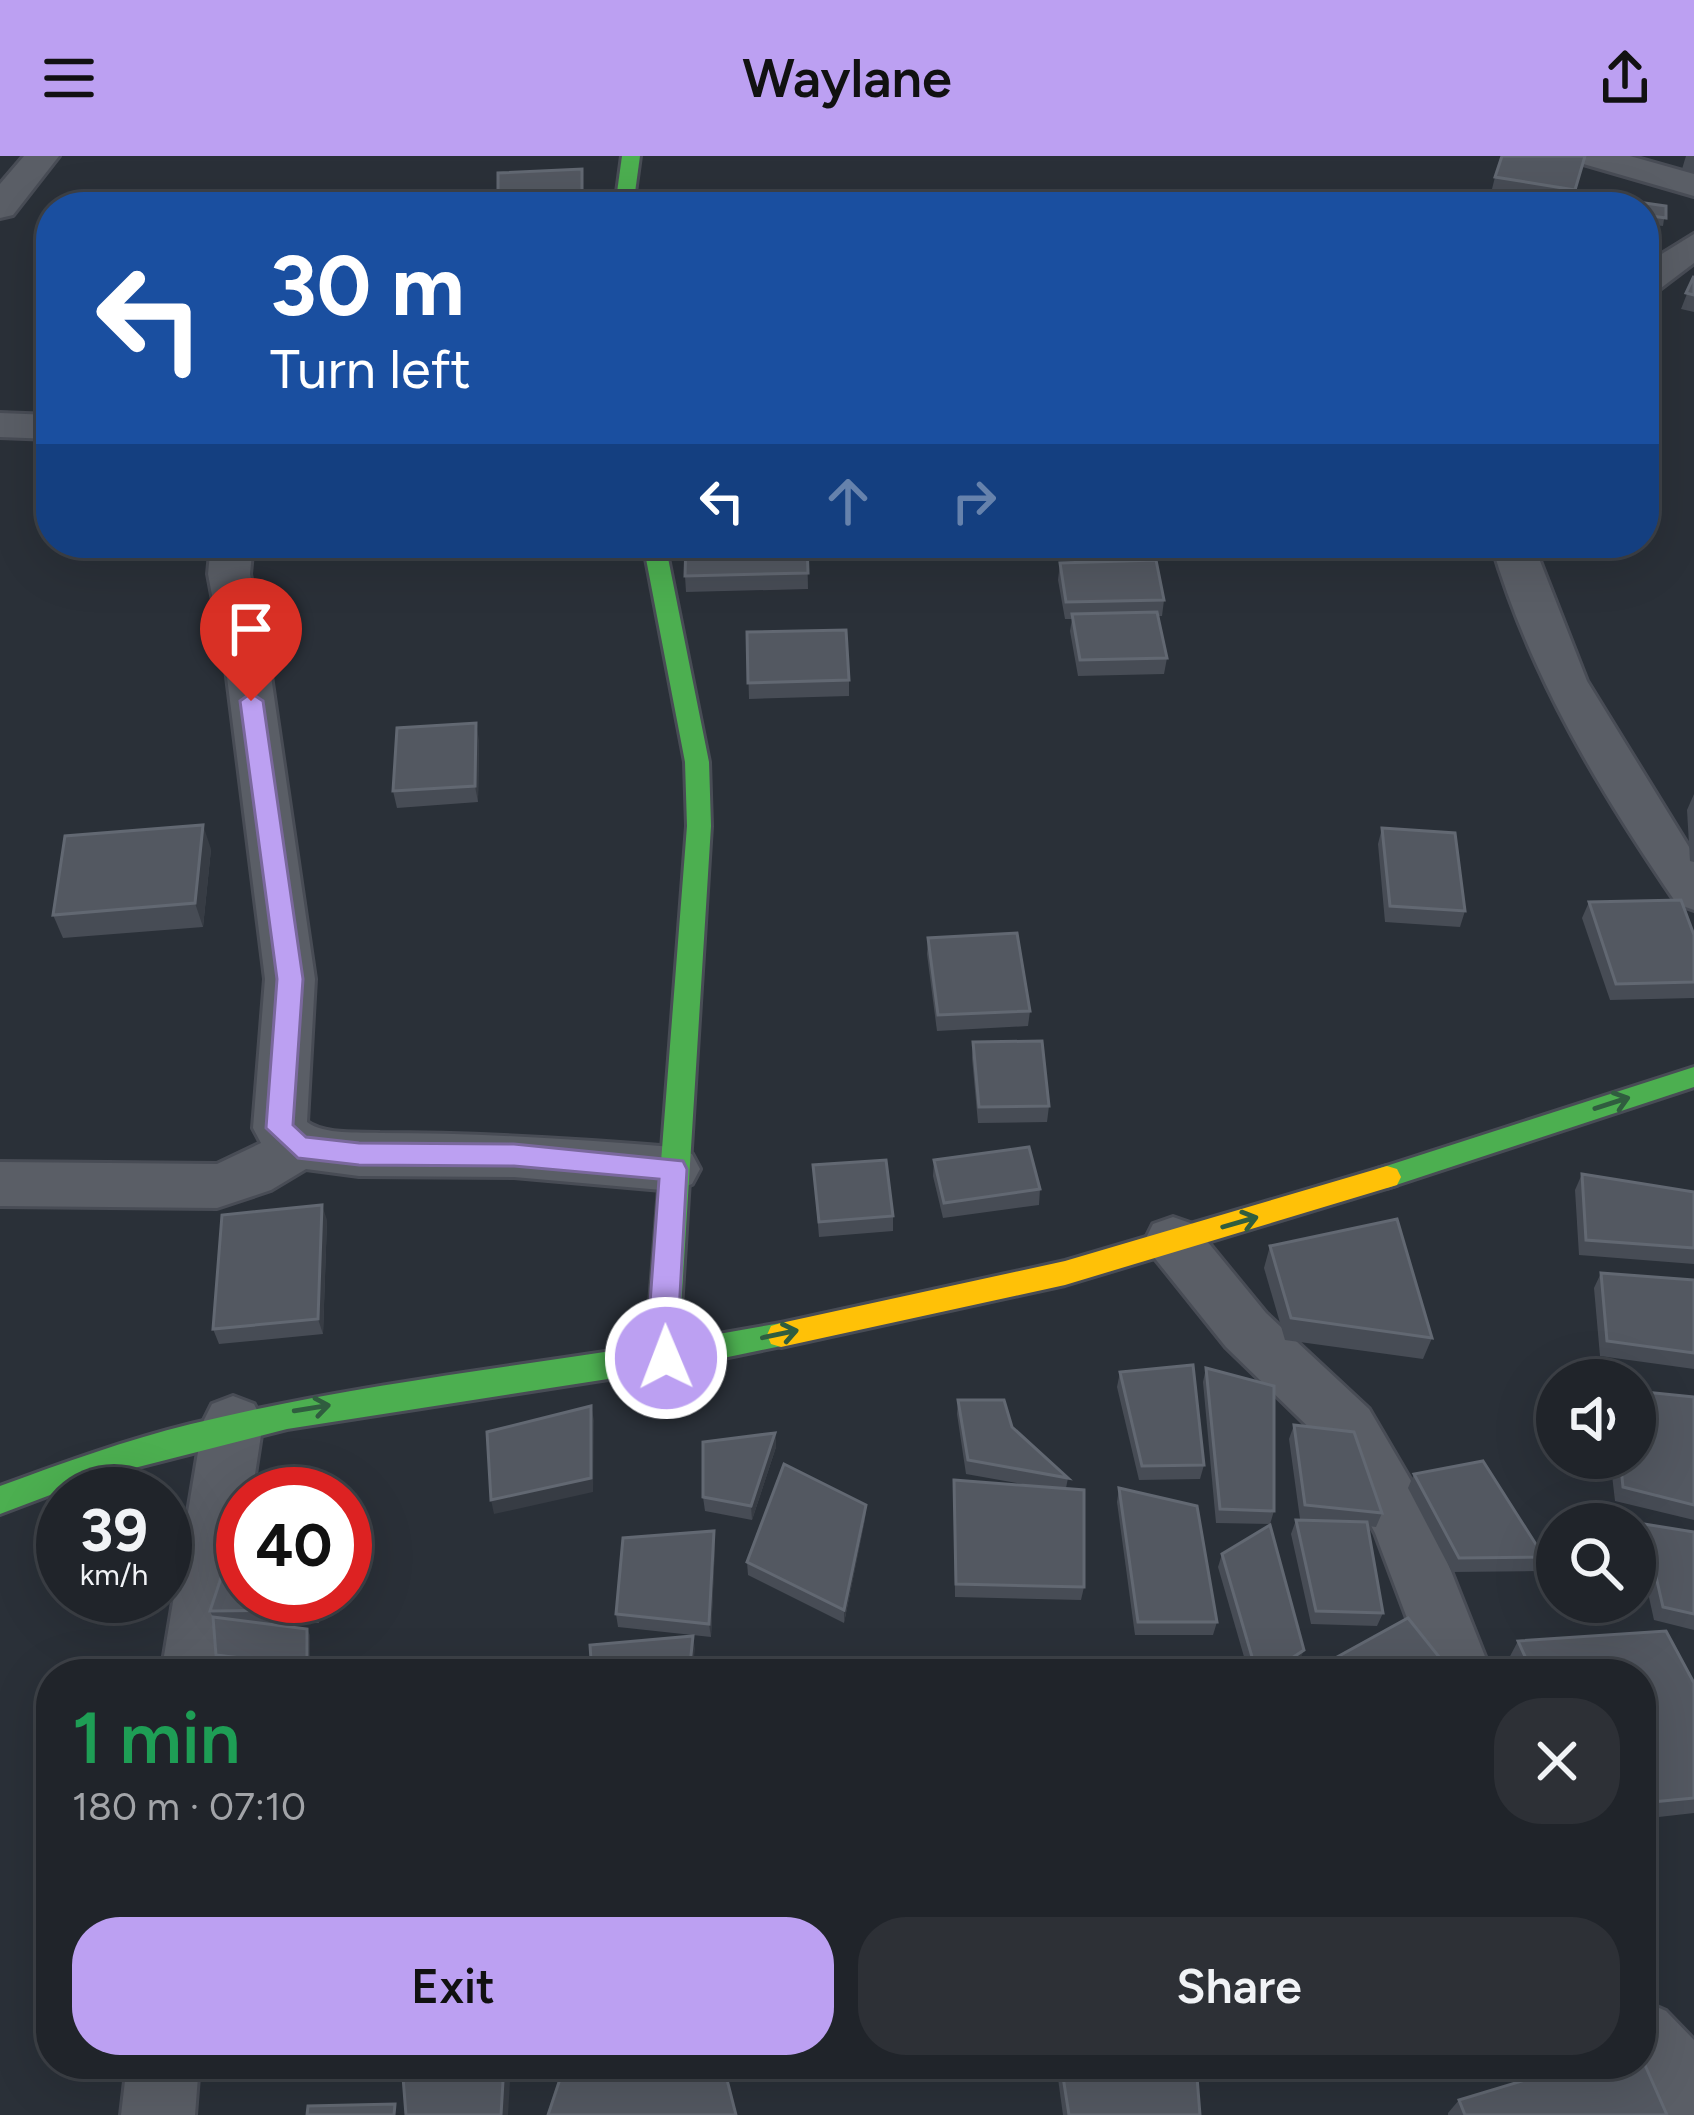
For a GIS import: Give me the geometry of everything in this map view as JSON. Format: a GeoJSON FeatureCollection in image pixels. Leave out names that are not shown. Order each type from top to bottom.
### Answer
{"type":"FeatureCollection","features":[{"type":"Feature","properties":{"kind":"main road"},"geometry":{"type":"LineString","coordinates":[[626,192],[631,156]]}},
{"type":"Feature","properties":{"kind":"main road"},"geometry":{"type":"LineString","coordinates":[[657,558],[697,762],[699,826],[664,1317],[666,1358]]}},
{"type":"Feature","properties":{"kind":"main road"},"geometry":{"type":"LineString","coordinates":[[0,1500],[162,1437],[666,1358],[976,1294],[1173,1240],[1694,1077]]}},
{"type":"Feature","properties":{"kind":"street"},"geometry":{"type":"LineString","coordinates":[[0,207],[42,156]]}},
{"type":"Feature","properties":{"kind":"street"},"geometry":{"type":"LineString","coordinates":[[1592,156],[1694,185]]}},
{"type":"Feature","properties":{"kind":"street"},"geometry":{"type":"LineString","coordinates":[[1659,272],[1694,245]]}},
{"type":"Feature","properties":{"kind":"street"},"geometry":{"type":"LineString","coordinates":[[0,425],[36,426]]}},
{"type":"Feature","properties":{"kind":"street"},"geometry":{"type":"LineString","coordinates":[[231,558],[229,574],[248,669],[290,979],[280,1128],[298,1147]]}},
{"type":"Feature","properties":{"kind":"street"},"geometry":{"type":"LineString","coordinates":[[1518,558],[1561,670],[1609,769],[1694,892]]}},
{"type":"Feature","properties":{"kind":"street"},"geometry":{"type":"LineString","coordinates":[[0,1184],[217,1186],[252,1175],[298,1147],[359,1154],[514,1155],[674,1169]]}},
{"type":"Feature","properties":{"kind":"street"},"geometry":{"type":"LineString","coordinates":[[1173,1240],[1246,1330],[1348,1427],[1402,1523],[1454,1659]]}},
{"type":"Feature","properties":{"kind":"street"},"geometry":{"type":"LineString","coordinates":[[195,1659],[233,1423]]}},
{"type":"Feature","properties":{"kind":"street"},"geometry":{"type":"LineString","coordinates":[[1656,2052],[1694,2093]]}},
{"type":"Feature","properties":{"kind":"street"},"geometry":{"type":"LineString","coordinates":[[158,2115],[162,2079]]}},
{"type":"Feature","properties":{"kind":"building"},"geometry":{"type":"Polygon","coordinates":[[[1502,156],[1585,156],[1575,190],[1495,177],[1502,156]]]}},
{"type":"Feature","properties":{"kind":"building"},"geometry":{"type":"Polygon","coordinates":[[[582,169],[582,192],[498,192],[498,173],[582,169]]]}},
{"type":"Feature","properties":{"kind":"building"},"geometry":{"type":"Polygon","coordinates":[[[686,558],[808,558],[808,573],[685,576],[686,558]]]}},
{"type":"Feature","properties":{"kind":"building"},"geometry":{"type":"Polygon","coordinates":[[[1156,560],[1164,600],[1066,602],[1060,563],[1156,560]]]}},
{"type":"Feature","properties":{"kind":"building"},"geometry":{"type":"Polygon","coordinates":[[[1157,612],[1167,658],[1080,660],[1072,614],[1157,612]]]}},
{"type":"Feature","properties":{"kind":"building"},"geometry":{"type":"Polygon","coordinates":[[[846,630],[849,680],[748,683],[747,632],[846,630]]]}},
{"type":"Feature","properties":{"kind":"building"},"geometry":{"type":"Polygon","coordinates":[[[476,723],[475,786],[393,791],[397,728],[476,723]]]}},
{"type":"Feature","properties":{"kind":"building"},"geometry":{"type":"Polygon","coordinates":[[[203,825],[195,903],[53,915],[65,836],[203,825]]]}},
{"type":"Feature","properties":{"kind":"building"},"geometry":{"type":"Polygon","coordinates":[[[1382,828],[1455,833],[1465,911],[1390,906],[1382,828]]]}},
{"type":"Feature","properties":{"kind":"building"},"geometry":{"type":"Polygon","coordinates":[[[1681,900],[1694,935],[1694,982],[1616,984],[1589,902],[1681,900]]]}},
{"type":"Feature","properties":{"kind":"building"},"geometry":{"type":"Polygon","coordinates":[[[1017,933],[1030,1011],[938,1015],[928,938],[1017,933]]]}},
{"type":"Feature","properties":{"kind":"building"},"geometry":{"type":"Polygon","coordinates":[[[1042,1041],[1049,1106],[979,1107],[973,1042],[1042,1041]]]}},
{"type":"Feature","properties":{"kind":"building"},"geometry":{"type":"Polygon","coordinates":[[[1029,1147],[1040,1189],[944,1203],[934,1160],[1029,1147]]]}},
{"type":"Feature","properties":{"kind":"building"},"geometry":{"type":"Polygon","coordinates":[[[886,1160],[893,1216],[819,1222],[813,1165],[886,1160]]]}},
{"type":"Feature","properties":{"kind":"building"},"geometry":{"type":"Polygon","coordinates":[[[1582,1174],[1694,1192],[1694,1248],[1586,1240],[1582,1174]]]}},
{"type":"Feature","properties":{"kind":"building"},"geometry":{"type":"Polygon","coordinates":[[[322,1205],[318,1319],[213,1329],[222,1215],[322,1205]]]}},
{"type":"Feature","properties":{"kind":"building"},"geometry":{"type":"Polygon","coordinates":[[[1397,1219],[1432,1338],[1291,1318],[1270,1246],[1397,1219]]]}},
{"type":"Feature","properties":{"kind":"building"},"geometry":{"type":"Polygon","coordinates":[[[1601,1273],[1694,1280],[1694,1353],[1607,1341],[1601,1273]]]}},
{"type":"Feature","properties":{"kind":"building"},"geometry":{"type":"Polygon","coordinates":[[[1193,1365],[1204,1465],[1142,1466],[1120,1372],[1193,1365]]]}},
{"type":"Feature","properties":{"kind":"building"},"geometry":{"type":"Polygon","coordinates":[[[1206,1368],[1274,1386],[1274,1511],[1220,1509],[1206,1368]]]}},
{"type":"Feature","properties":{"kind":"building"},"geometry":{"type":"Polygon","coordinates":[[[1656,1393],[1694,1397],[1694,1505],[1623,1487],[1622,1479],[1656,1479],[1656,1393]]]}},
{"type":"Feature","properties":{"kind":"building"},"geometry":{"type":"Polygon","coordinates":[[[958,1400],[1004,1400],[1012,1427],[1068,1478],[968,1460],[958,1400]]]}},
{"type":"Feature","properties":{"kind":"building"},"geometry":{"type":"Polygon","coordinates":[[[591,1406],[591,1478],[491,1500],[487,1432],[591,1406]]]}},
{"type":"Feature","properties":{"kind":"building"},"geometry":{"type":"Polygon","coordinates":[[[1294,1425],[1354,1432],[1382,1513],[1305,1505],[1294,1425]]]}},
{"type":"Feature","properties":{"kind":"building"},"geometry":{"type":"Polygon","coordinates":[[[775,1433],[751,1506],[703,1497],[703,1442],[775,1433]]]}},
{"type":"Feature","properties":{"kind":"building"},"geometry":{"type":"Polygon","coordinates":[[[1483,1461],[1536,1544],[1536,1557],[1459,1558],[1414,1474],[1483,1461]]]}},
{"type":"Feature","properties":{"kind":"building"},"geometry":{"type":"Polygon","coordinates":[[[784,1464],[866,1505],[844,1610],[747,1562],[784,1464]]]}},
{"type":"Feature","properties":{"kind":"building"},"geometry":{"type":"Polygon","coordinates":[[[954,1480],[1084,1490],[1084,1587],[956,1584],[954,1480]]]}},
{"type":"Feature","properties":{"kind":"building"},"geometry":{"type":"Polygon","coordinates":[[[1119,1488],[1197,1506],[1217,1622],[1138,1622],[1119,1488]]]}},
{"type":"Feature","properties":{"kind":"building"},"geometry":{"type":"Polygon","coordinates":[[[1296,1520],[1367,1522],[1383,1613],[1316,1611],[1296,1520]]]}},
{"type":"Feature","properties":{"kind":"building"},"geometry":{"type":"Polygon","coordinates":[[[1270,1525],[1304,1650],[1290,1659],[1253,1659],[1222,1554],[1270,1525]]]}},
{"type":"Feature","properties":{"kind":"building"},"geometry":{"type":"Polygon","coordinates":[[[1656,1526],[1694,1532],[1694,1614],[1663,1607],[1656,1576],[1656,1526]]]}},
{"type":"Feature","properties":{"kind":"building"},"geometry":{"type":"Polygon","coordinates":[[[714,1531],[709,1624],[616,1614],[623,1538],[714,1531]]]}},
{"type":"Feature","properties":{"kind":"building"},"geometry":{"type":"Polygon","coordinates":[[[213,1617],[216,1623],[307,1629],[307,1659],[216,1655],[213,1617]]]}},
{"type":"Feature","properties":{"kind":"building"},"geometry":{"type":"Polygon","coordinates":[[[1408,1618],[1441,1659],[1333,1659],[1408,1618]]]}},
{"type":"Feature","properties":{"kind":"building"},"geometry":{"type":"Polygon","coordinates":[[[1666,1631],[1694,1683],[1694,1798],[1656,1802],[1656,1659],[1526,1659],[1518,1641],[1666,1631]]]}},
{"type":"Feature","properties":{"kind":"building"},"geometry":{"type":"Polygon","coordinates":[[[693,1636],[691,1659],[591,1659],[590,1645],[693,1636]]]}},
{"type":"Feature","properties":{"kind":"building"},"geometry":{"type":"Polygon","coordinates":[[[403,2079],[503,2079],[501,2115],[406,2115],[403,2079]]]}},
{"type":"Feature","properties":{"kind":"building"},"geometry":{"type":"Polygon","coordinates":[[[560,2079],[727,2079],[736,2115],[548,2115],[560,2079]]]}},
{"type":"Feature","properties":{"kind":"building"},"geometry":{"type":"Polygon","coordinates":[[[1063,2079],[1197,2079],[1200,2115],[1069,2115],[1063,2079]]]}},
{"type":"Feature","properties":{"kind":"building"},"geometry":{"type":"Polygon","coordinates":[[[1528,2079],[1651,2079],[1667,2115],[1465,2115],[1459,2100],[1528,2079]]]}},
{"type":"Feature","properties":{"kind":"building"},"geometry":{"type":"Polygon","coordinates":[[[395,2104],[394,2115],[307,2115],[308,2106],[395,2104]]]}},
{"type":"Feature","properties":{"kind":"traffic: fast"},"geometry":{"type":"LineString","coordinates":[[626,192],[631,156]]}},
{"type":"Feature","properties":{"kind":"traffic: fast"},"geometry":{"type":"LineString","coordinates":[[657,558],[697,762],[699,826],[663,1317],[666,1358]]}},
{"type":"Feature","properties":{"kind":"traffic: fast"},"geometry":{"type":"LineString","coordinates":[[1387,1177],[1694,1077]]}},
{"type":"Feature","properties":{"kind":"traffic: fast"},"geometry":{"type":"LineString","coordinates":[[0,1500],[94,1465],[287,1416],[781,1335]]}},
{"type":"Feature","properties":{"kind":"traffic: slow"},"geometry":{"type":"LineString","coordinates":[[781,1335],[1065,1273],[1387,1177]]}},
{"type":"Feature","properties":{"kind":"route"},"geometry":{"type":"LineString","coordinates":[[251,701],[290,979],[280,1128],[298,1147],[359,1154],[514,1155],[674,1169],[663,1317],[666,1358]]}}]}
